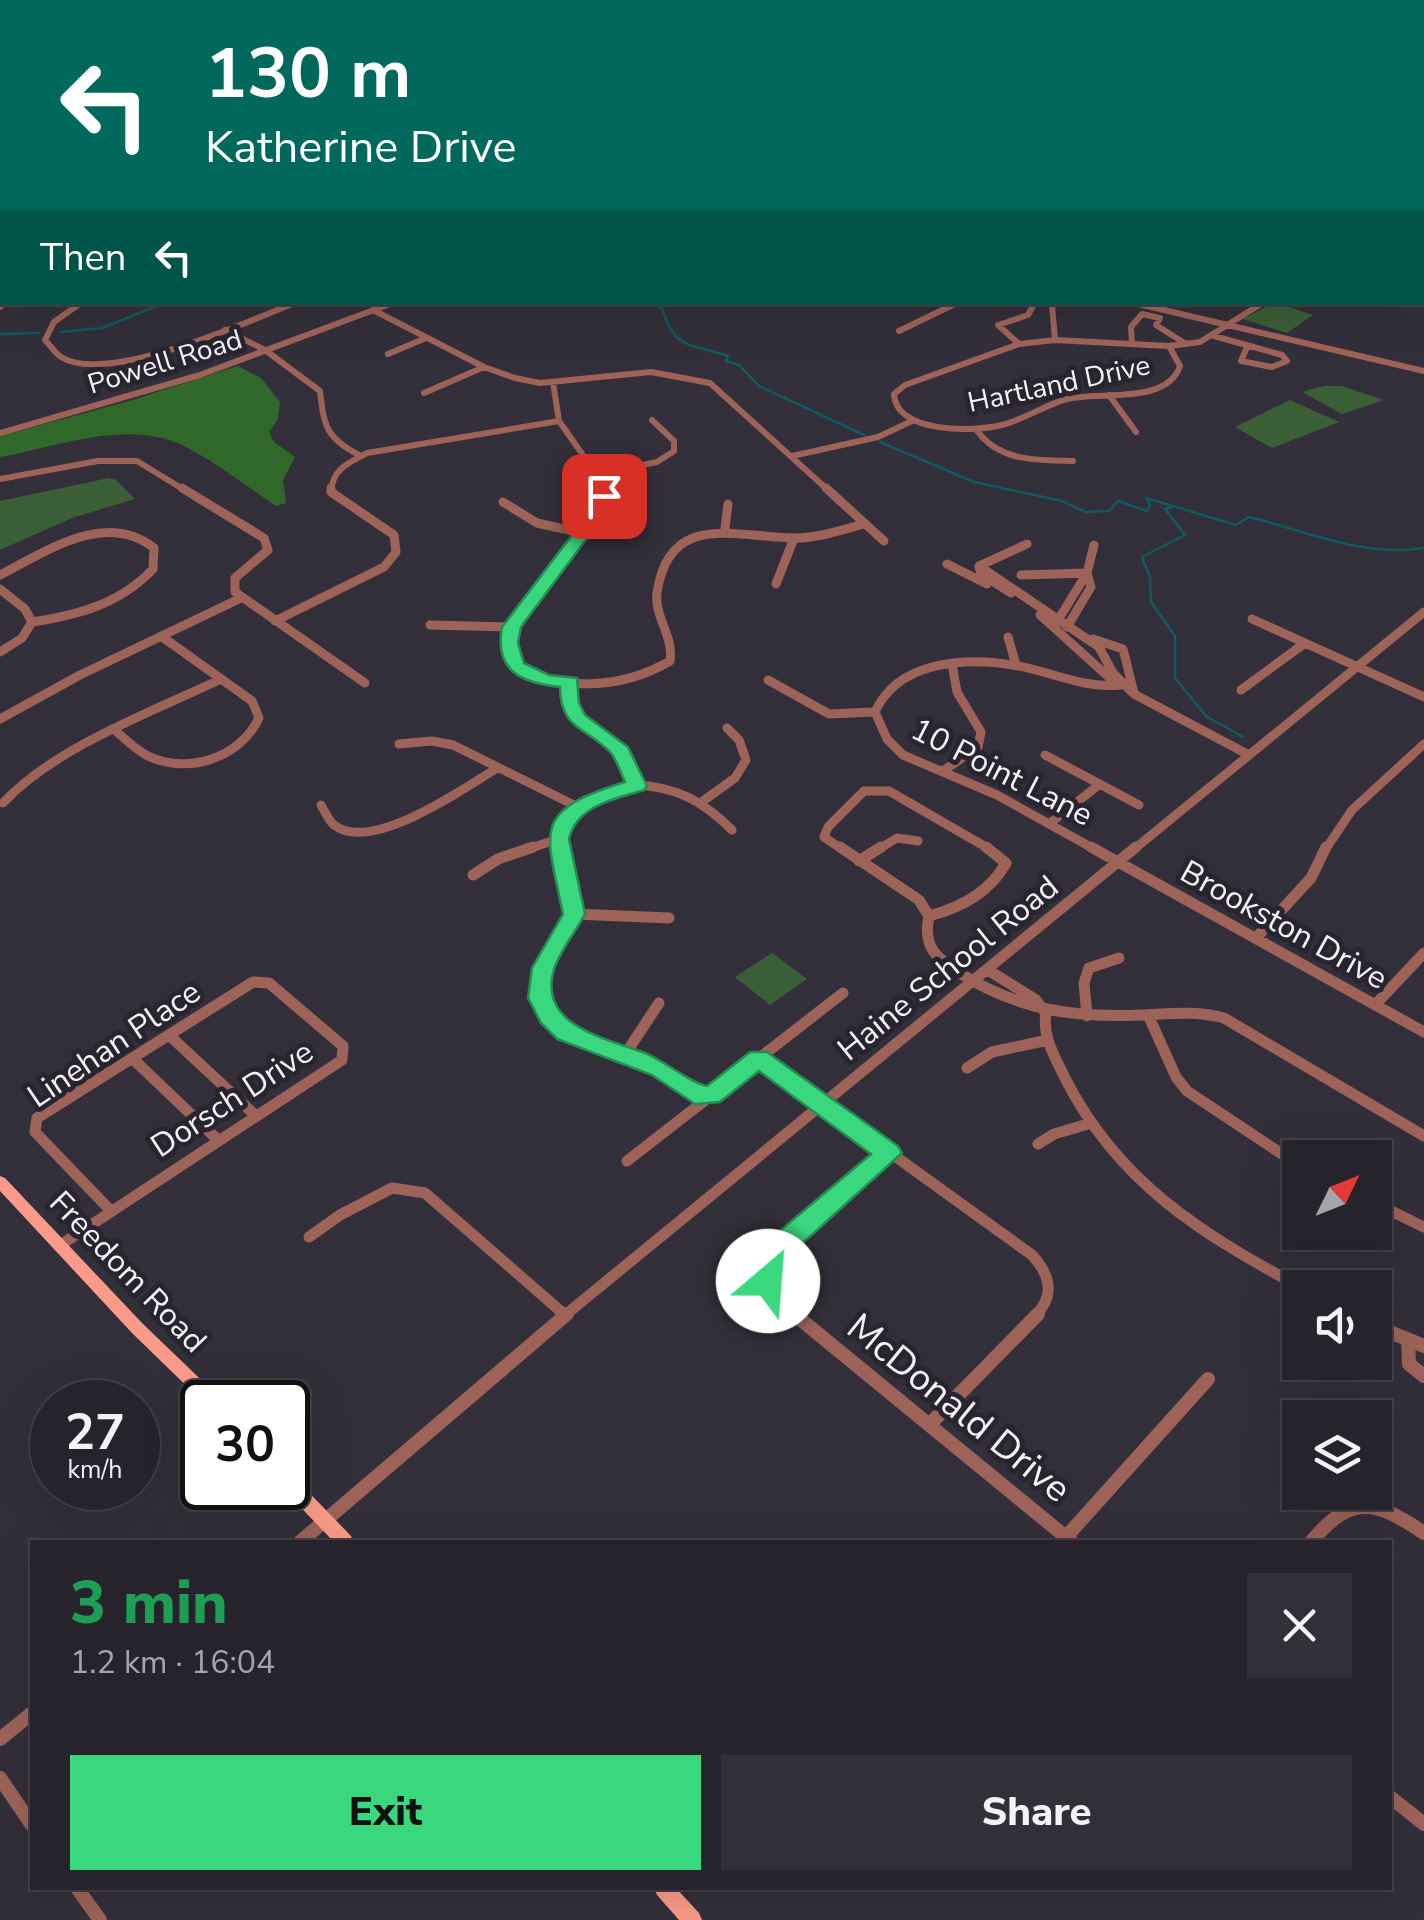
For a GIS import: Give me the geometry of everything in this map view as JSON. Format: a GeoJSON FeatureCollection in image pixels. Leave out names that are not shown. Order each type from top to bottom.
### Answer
{"type":"FeatureCollection","features":[{"type":"Feature","properties":{"kind":"main road","name":"Freedom Road"},"geometry":{"type":"LineString","coordinates":[[0,1182],[191,1380]]}},
{"type":"Feature","properties":{"kind":"main road"},"geometry":{"type":"LineString","coordinates":[[310,1506],[343,1540]]}},
{"type":"Feature","properties":{"kind":"main road"},"geometry":{"type":"LineString","coordinates":[[666,1890],[692,1920]]}},
{"type":"Feature","properties":{"kind":"street"},"geometry":{"type":"LineString","coordinates":[[1104,0],[1127,0]]}},
{"type":"Feature","properties":{"kind":"street"},"geometry":{"type":"LineString","coordinates":[[78,305],[54,322],[45,336],[54,352],[79,361],[138,359],[289,305]]}},
{"type":"Feature","properties":{"kind":"street","name":"Powell Road"},"geometry":{"type":"LineString","coordinates":[[0,432],[131,397],[266,354],[389,305]]}},
{"type":"Feature","properties":{"kind":"street"},"geometry":{"type":"LineString","coordinates":[[899,332],[953,305]]}},
{"type":"Feature","properties":{"kind":"street"},"geometry":{"type":"LineString","coordinates":[[1028,316],[1033,305]]}},
{"type":"Feature","properties":{"kind":"street"},"geometry":{"type":"LineString","coordinates":[[1052,305],[1055,340]]}},
{"type":"Feature","properties":{"kind":"street"},"geometry":{"type":"LineString","coordinates":[[1143,305],[1424,371]]}},
{"type":"Feature","properties":{"kind":"street"},"geometry":{"type":"LineString","coordinates":[[792,456],[878,437],[914,420],[894,401],[894,394],[905,385],[1019,344],[1055,340],[1186,345],[1214,336],[1259,305]]}},
{"type":"Feature","properties":{"kind":"street"},"geometry":{"type":"LineString","coordinates":[[374,311],[484,367],[515,378],[553,382],[651,372],[710,383],[884,540]]}},
{"type":"Feature","properties":{"kind":"street"},"geometry":{"type":"LineString","coordinates":[[1132,344],[1132,327],[1142,314],[1160,318],[1156,326],[1186,345]]}},
{"type":"Feature","properties":{"kind":"street"},"geometry":{"type":"LineString","coordinates":[[1019,344],[998,326],[1028,316],[1052,320]]}},
{"type":"Feature","properties":{"kind":"street"},"geometry":{"type":"LineString","coordinates":[[222,331],[266,354],[320,392],[324,426],[342,446],[359,456]]}},
{"type":"Feature","properties":{"kind":"street"},"geometry":{"type":"LineString","coordinates":[[1214,336],[1282,354],[1287,360],[1272,367],[1240,361],[1247,347]]}},
{"type":"Feature","properties":{"kind":"street"},"geometry":{"type":"LineString","coordinates":[[388,354],[426,338]]}},
{"type":"Feature","properties":{"kind":"street","name":"Hartland Drive"},"geometry":{"type":"LineString","coordinates":[[914,420],[976,429],[1006,424],[1074,398],[1154,390],[1174,380],[1180,366],[1169,346]]}},
{"type":"Feature","properties":{"kind":"street"},"geometry":{"type":"LineString","coordinates":[[424,393],[484,367]]}},
{"type":"Feature","properties":{"kind":"street"},"geometry":{"type":"LineString","coordinates":[[553,382],[559,421],[596,475],[604,501],[512,627],[509,651],[518,667],[545,680],[625,678],[656,670],[670,661],[672,649],[656,608],[662,577],[685,539],[724,528],[794,538],[864,524]]}},
{"type":"Feature","properties":{"kind":"street"},"geometry":{"type":"LineString","coordinates":[[1110,394],[1136,432]]}},
{"type":"Feature","properties":{"kind":"street"},"geometry":{"type":"LineString","coordinates":[[596,475],[657,462],[674,452],[674,440],[652,420]]}},
{"type":"Feature","properties":{"kind":"street"},"geometry":{"type":"LineString","coordinates":[[275,620],[384,567],[396,552],[394,535],[331,492],[335,473],[359,456],[559,421]]}},
{"type":"Feature","properties":{"kind":"street"},"geometry":{"type":"LineString","coordinates":[[976,429],[985,443],[1002,453],[1073,461]]}},
{"type":"Feature","properties":{"kind":"street"},"geometry":{"type":"LineString","coordinates":[[0,479],[109,459],[152,466],[267,542],[268,550],[262,558],[234,578],[232,588],[241,598],[365,683]]}},
{"type":"Feature","properties":{"kind":"street"},"geometry":{"type":"LineString","coordinates":[[503,502],[538,522],[582,533]]}},
{"type":"Feature","properties":{"kind":"street"},"geometry":{"type":"LineString","coordinates":[[724,528],[728,504]]}},
{"type":"Feature","properties":{"kind":"street"},"geometry":{"type":"LineString","coordinates":[[0,574],[60,546],[111,530],[133,531],[152,544],[156,558],[153,568],[127,590],[80,614],[32,622],[22,638],[0,652]]}},
{"type":"Feature","properties":{"kind":"street"},"geometry":{"type":"LineString","coordinates":[[776,584],[794,538]]}},
{"type":"Feature","properties":{"kind":"street"},"geometry":{"type":"LineString","coordinates":[[979,566],[1027,544]]}},
{"type":"Feature","properties":{"kind":"street"},"geometry":{"type":"LineString","coordinates":[[1055,624],[1087,573],[1094,545]]}},
{"type":"Feature","properties":{"kind":"street"},"geometry":{"type":"LineString","coordinates":[[947,564],[1018,596],[1055,624],[1083,636],[1098,647],[1120,685],[1247,757]]}},
{"type":"Feature","properties":{"kind":"street"},"geometry":{"type":"LineString","coordinates":[[979,566],[996,586],[1010,586]]}},
{"type":"Feature","properties":{"kind":"street"},"geometry":{"type":"LineString","coordinates":[[979,566],[1055,624],[1139,704],[1247,757]]}},
{"type":"Feature","properties":{"kind":"street"},"geometry":{"type":"LineString","coordinates":[[1021,575],[1087,573]]}},
{"type":"Feature","properties":{"kind":"street"},"geometry":{"type":"LineString","coordinates":[[1067,627],[1091,587],[1087,573]]}},
{"type":"Feature","properties":{"kind":"street"},"geometry":{"type":"LineString","coordinates":[[0,588],[26,609],[32,622]]}},
{"type":"Feature","properties":{"kind":"street"},"geometry":{"type":"LineString","coordinates":[[0,719],[241,598]]}},
{"type":"Feature","properties":{"kind":"street","name":"Haine School Road"},"geometry":{"type":"LineString","coordinates":[[303,1540],[566,1315],[1357,667],[1419,623],[1424,612]]}},
{"type":"Feature","properties":{"kind":"street"},"geometry":{"type":"LineString","coordinates":[[1252,619],[1424,697]]}},
{"type":"Feature","properties":{"kind":"street"},"geometry":{"type":"LineString","coordinates":[[430,625],[512,627]]}},
{"type":"Feature","properties":{"kind":"street"},"geometry":{"type":"LineString","coordinates":[[116,731],[146,756],[197,761],[236,748],[254,730],[258,712],[252,701],[161,636]]}},
{"type":"Feature","properties":{"kind":"street"},"geometry":{"type":"LineString","coordinates":[[1075,646],[1083,636]]}},
{"type":"Feature","properties":{"kind":"street"},"geometry":{"type":"LineString","coordinates":[[1083,636],[1112,642],[1123,649],[1134,694]]}},
{"type":"Feature","properties":{"kind":"street"},"geometry":{"type":"LineString","coordinates":[[1008,637],[1016,665]]}},
{"type":"Feature","properties":{"kind":"street"},"geometry":{"type":"LineString","coordinates":[[1240,690],[1305,643]]}},
{"type":"Feature","properties":{"kind":"street"},"geometry":{"type":"LineString","coordinates":[[768,680],[829,714],[875,712],[886,691],[915,672],[952,664],[1016,665],[1100,689],[1120,685]]}},
{"type":"Feature","properties":{"kind":"street"},"geometry":{"type":"LineString","coordinates":[[944,771],[978,747],[981,732],[957,692],[952,664]]}},
{"type":"Feature","properties":{"kind":"street"},"geometry":{"type":"LineString","coordinates":[[3,804],[12,790],[116,731],[222,679]]}},
{"type":"Feature","properties":{"kind":"street"},"geometry":{"type":"LineString","coordinates":[[570,682],[570,703],[577,718],[621,751],[636,786]]}},
{"type":"Feature","properties":{"kind":"street","name":"10 Point Lane"},"geometry":{"type":"LineString","coordinates":[[875,712],[886,738],[903,755],[944,771],[1120,862]]}},
{"type":"Feature","properties":{"kind":"street"},"geometry":{"type":"LineString","coordinates":[[703,801],[744,767],[748,757],[743,743],[727,728]]}},
{"type":"Feature","properties":{"kind":"street"},"geometry":{"type":"LineString","coordinates":[[399,744],[442,742],[578,807]]}},
{"type":"Feature","properties":{"kind":"street"},"geometry":{"type":"LineString","coordinates":[[1256,938],[1311,878],[1333,834],[1352,810],[1424,744]]}},
{"type":"Feature","properties":{"kind":"street"},"geometry":{"type":"LineString","coordinates":[[1045,754],[1139,804]]}},
{"type":"Feature","properties":{"kind":"street"},"geometry":{"type":"LineString","coordinates":[[321,805],[326,816],[341,826],[382,830],[414,818],[496,768]]}},
{"type":"Feature","properties":{"kind":"street"},"geometry":{"type":"LineString","coordinates":[[1049,824],[1100,784]]}},
{"type":"Feature","properties":{"kind":"street"},"geometry":{"type":"LineString","coordinates":[[712,1096],[695,1094],[660,1069],[566,1032],[549,1017],[540,998],[543,968],[574,914],[558,839],[562,826],[578,807],[598,795],[636,786],[677,790],[703,801],[732,830]]}},
{"type":"Feature","properties":{"kind":"street"},"geometry":{"type":"LineString","coordinates":[[928,916],[955,910],[1001,872],[1006,863],[889,791],[872,788],[856,796],[825,832],[828,842],[911,893],[926,907],[924,936],[930,951],[974,982],[1026,1010],[1046,1013],[1148,1016],[1190,1011],[1224,1018],[1424,1136]]}},
{"type":"Feature","properties":{"kind":"street"},"geometry":{"type":"LineString","coordinates":[[859,861],[897,838],[918,841]]}},
{"type":"Feature","properties":{"kind":"street"},"geometry":{"type":"LineString","coordinates":[[473,875],[498,858],[558,839]]}},
{"type":"Feature","properties":{"kind":"street","name":"Brookston Drive"},"geometry":{"type":"LineString","coordinates":[[1120,862],[1424,1032]]}},
{"type":"Feature","properties":{"kind":"street"},"geometry":{"type":"LineString","coordinates":[[574,914],[669,918]]}},
{"type":"Feature","properties":{"kind":"street"},"geometry":{"type":"LineString","coordinates":[[1375,1005],[1424,953]]}},
{"type":"Feature","properties":{"kind":"street"},"geometry":{"type":"LineString","coordinates":[[1087,1016],[1083,984],[1087,969],[1097,960],[1120,958]]}},
{"type":"Feature","properties":{"kind":"street"},"geometry":{"type":"LineString","coordinates":[[988,970],[1036,1000],[1046,1013],[1044,1028],[1048,1040],[1088,1124],[1126,1171],[1164,1205],[1215,1241],[1282,1277]]}},
{"type":"Feature","properties":{"kind":"street","name":"Linehan Place"},"geometry":{"type":"LineString","coordinates":[[111,1211],[33,1128],[37,1118],[254,982],[269,983]]}},
{"type":"Feature","properties":{"kind":"street","name":"Dorsch Drive"},"geometry":{"type":"LineString","coordinates":[[59,1246],[342,1060],[344,1050],[340,1043],[269,983]]}},
{"type":"Feature","properties":{"kind":"street"},"geometry":{"type":"LineString","coordinates":[[626,1161],[843,993]]}},
{"type":"Feature","properties":{"kind":"street"},"geometry":{"type":"LineString","coordinates":[[624,1056],[659,1003]]}},
{"type":"Feature","properties":{"kind":"street"},"geometry":{"type":"LineString","coordinates":[[1148,1016],[1176,1078],[1188,1091],[1282,1154]]}},
{"type":"Feature","properties":{"kind":"street"},"geometry":{"type":"LineString","coordinates":[[170,1036],[256,1116]]}},
{"type":"Feature","properties":{"kind":"street"},"geometry":{"type":"LineString","coordinates":[[967,1068],[992,1052],[1048,1040]]}},
{"type":"Feature","properties":{"kind":"street"},"geometry":{"type":"LineString","coordinates":[[759,1058],[1026,1250],[1040,1263],[1050,1284],[1047,1304],[929,1425]]}},
{"type":"Feature","properties":{"kind":"street"},"geometry":{"type":"LineString","coordinates":[[133,1059],[219,1141]]}},
{"type":"Feature","properties":{"kind":"street"},"geometry":{"type":"LineString","coordinates":[[1038,1144],[1054,1134],[1088,1124]]}},
{"type":"Feature","properties":{"kind":"street","name":"McDonald Drive"},"geometry":{"type":"LineString","coordinates":[[889,1153],[785,1242],[768,1267],[774,1296],[786,1310],[1069,1540]]}},
{"type":"Feature","properties":{"kind":"street"},"geometry":{"type":"LineString","coordinates":[[309,1236],[392,1188],[426,1193],[566,1315]]}},
{"type":"Feature","properties":{"kind":"street"},"geometry":{"type":"LineString","coordinates":[[1392,1212],[1424,1227]]}},
{"type":"Feature","properties":{"kind":"street"},"geometry":{"type":"LineString","coordinates":[[1392,1333],[1424,1346]]}},
{"type":"Feature","properties":{"kind":"street"},"geometry":{"type":"LineString","coordinates":[[1408,1340],[1409,1364],[1424,1376]]}},
{"type":"Feature","properties":{"kind":"street"},"geometry":{"type":"LineString","coordinates":[[1069,1540],[1208,1379]]}},
{"type":"Feature","properties":{"kind":"street"},"geometry":{"type":"LineString","coordinates":[[1313,1540],[1332,1516],[1351,1506],[1389,1510],[1424,1533]]}},
{"type":"Feature","properties":{"kind":"street"},"geometry":{"type":"LineString","coordinates":[[0,1739],[30,1716]]}},
{"type":"Feature","properties":{"kind":"street"},"geometry":{"type":"LineString","coordinates":[[0,1778],[30,1822]]}},
{"type":"Feature","properties":{"kind":"street"},"geometry":{"type":"LineString","coordinates":[[1392,1799],[1424,1824]]}},
{"type":"Feature","properties":{"kind":"street"},"geometry":{"type":"LineString","coordinates":[[78,1890],[99,1920]]}},
{"type":"Feature","properties":{"kind":"green space"},"geometry":{"type":"Polygon","coordinates":[[[1270,305],[1284,305],[1313,315],[1287,333],[1242,319],[1270,305]]]}},
{"type":"Feature","properties":{"kind":"green space"},"geometry":{"type":"Polygon","coordinates":[[[238,366],[261,378],[280,402],[278,419],[269,432],[274,442],[295,457],[283,480],[286,503],[276,506],[184,446],[140,434],[92,437],[0,457],[0,436],[238,366]]]}},
{"type":"Feature","properties":{"kind":"green space"},"geometry":{"type":"Polygon","coordinates":[[[1341,386],[1384,400],[1342,414],[1302,392],[1341,386]]]}},
{"type":"Feature","properties":{"kind":"green space"},"geometry":{"type":"Polygon","coordinates":[[[1290,400],[1339,422],[1272,448],[1235,427],[1290,400]]]}},
{"type":"Feature","properties":{"kind":"green space"},"geometry":{"type":"Polygon","coordinates":[[[109,478],[135,499],[72,518],[0,550],[0,501],[109,478]]]}},
{"type":"Feature","properties":{"kind":"green space"},"geometry":{"type":"Polygon","coordinates":[[[772,953],[807,979],[770,1005],[735,977],[772,953]]]}},
{"type":"Feature","properties":{"kind":"waterway"},"geometry":{"type":"LineString","coordinates":[[61,332],[102,328],[160,305]]}},
{"type":"Feature","properties":{"kind":"waterway"},"geometry":{"type":"LineString","coordinates":[[654,305],[662,308],[672,331],[685,343],[728,356],[726,361],[739,365],[759,386],[864,435]]}},
{"type":"Feature","properties":{"kind":"waterway"},"geometry":{"type":"LineString","coordinates":[[0,334],[39,333]]}},
{"type":"Feature","properties":{"kind":"waterway"},"geometry":{"type":"LineString","coordinates":[[880,442],[974,482],[1062,501],[1085,512],[1109,511],[1118,501],[1147,511],[1150,505],[1146,498],[1173,506]]}},
{"type":"Feature","properties":{"kind":"waterway"},"geometry":{"type":"LineString","coordinates":[[1173,506],[1236,525],[1249,517],[1358,546],[1424,548]]}},
{"type":"Feature","properties":{"kind":"waterway"},"geometry":{"type":"LineString","coordinates":[[1173,506],[1165,509],[1185,535],[1142,557],[1150,577],[1151,602],[1175,636],[1175,678],[1206,716],[1243,737]]}},
{"type":"Feature","properties":{"kind":"route"},"geometry":{"type":"LineString","coordinates":[[604,496],[600,510],[512,627],[509,643],[512,660],[518,667],[545,680],[570,682],[570,703],[577,718],[621,751],[636,786],[621,787],[587,800],[570,813],[562,826],[558,839],[574,914],[543,968],[540,998],[556,1025],[577,1039],[660,1069],[695,1094],[712,1096],[759,1058],[889,1153],[785,1242],[768,1267],[768,1281]]}}]}
